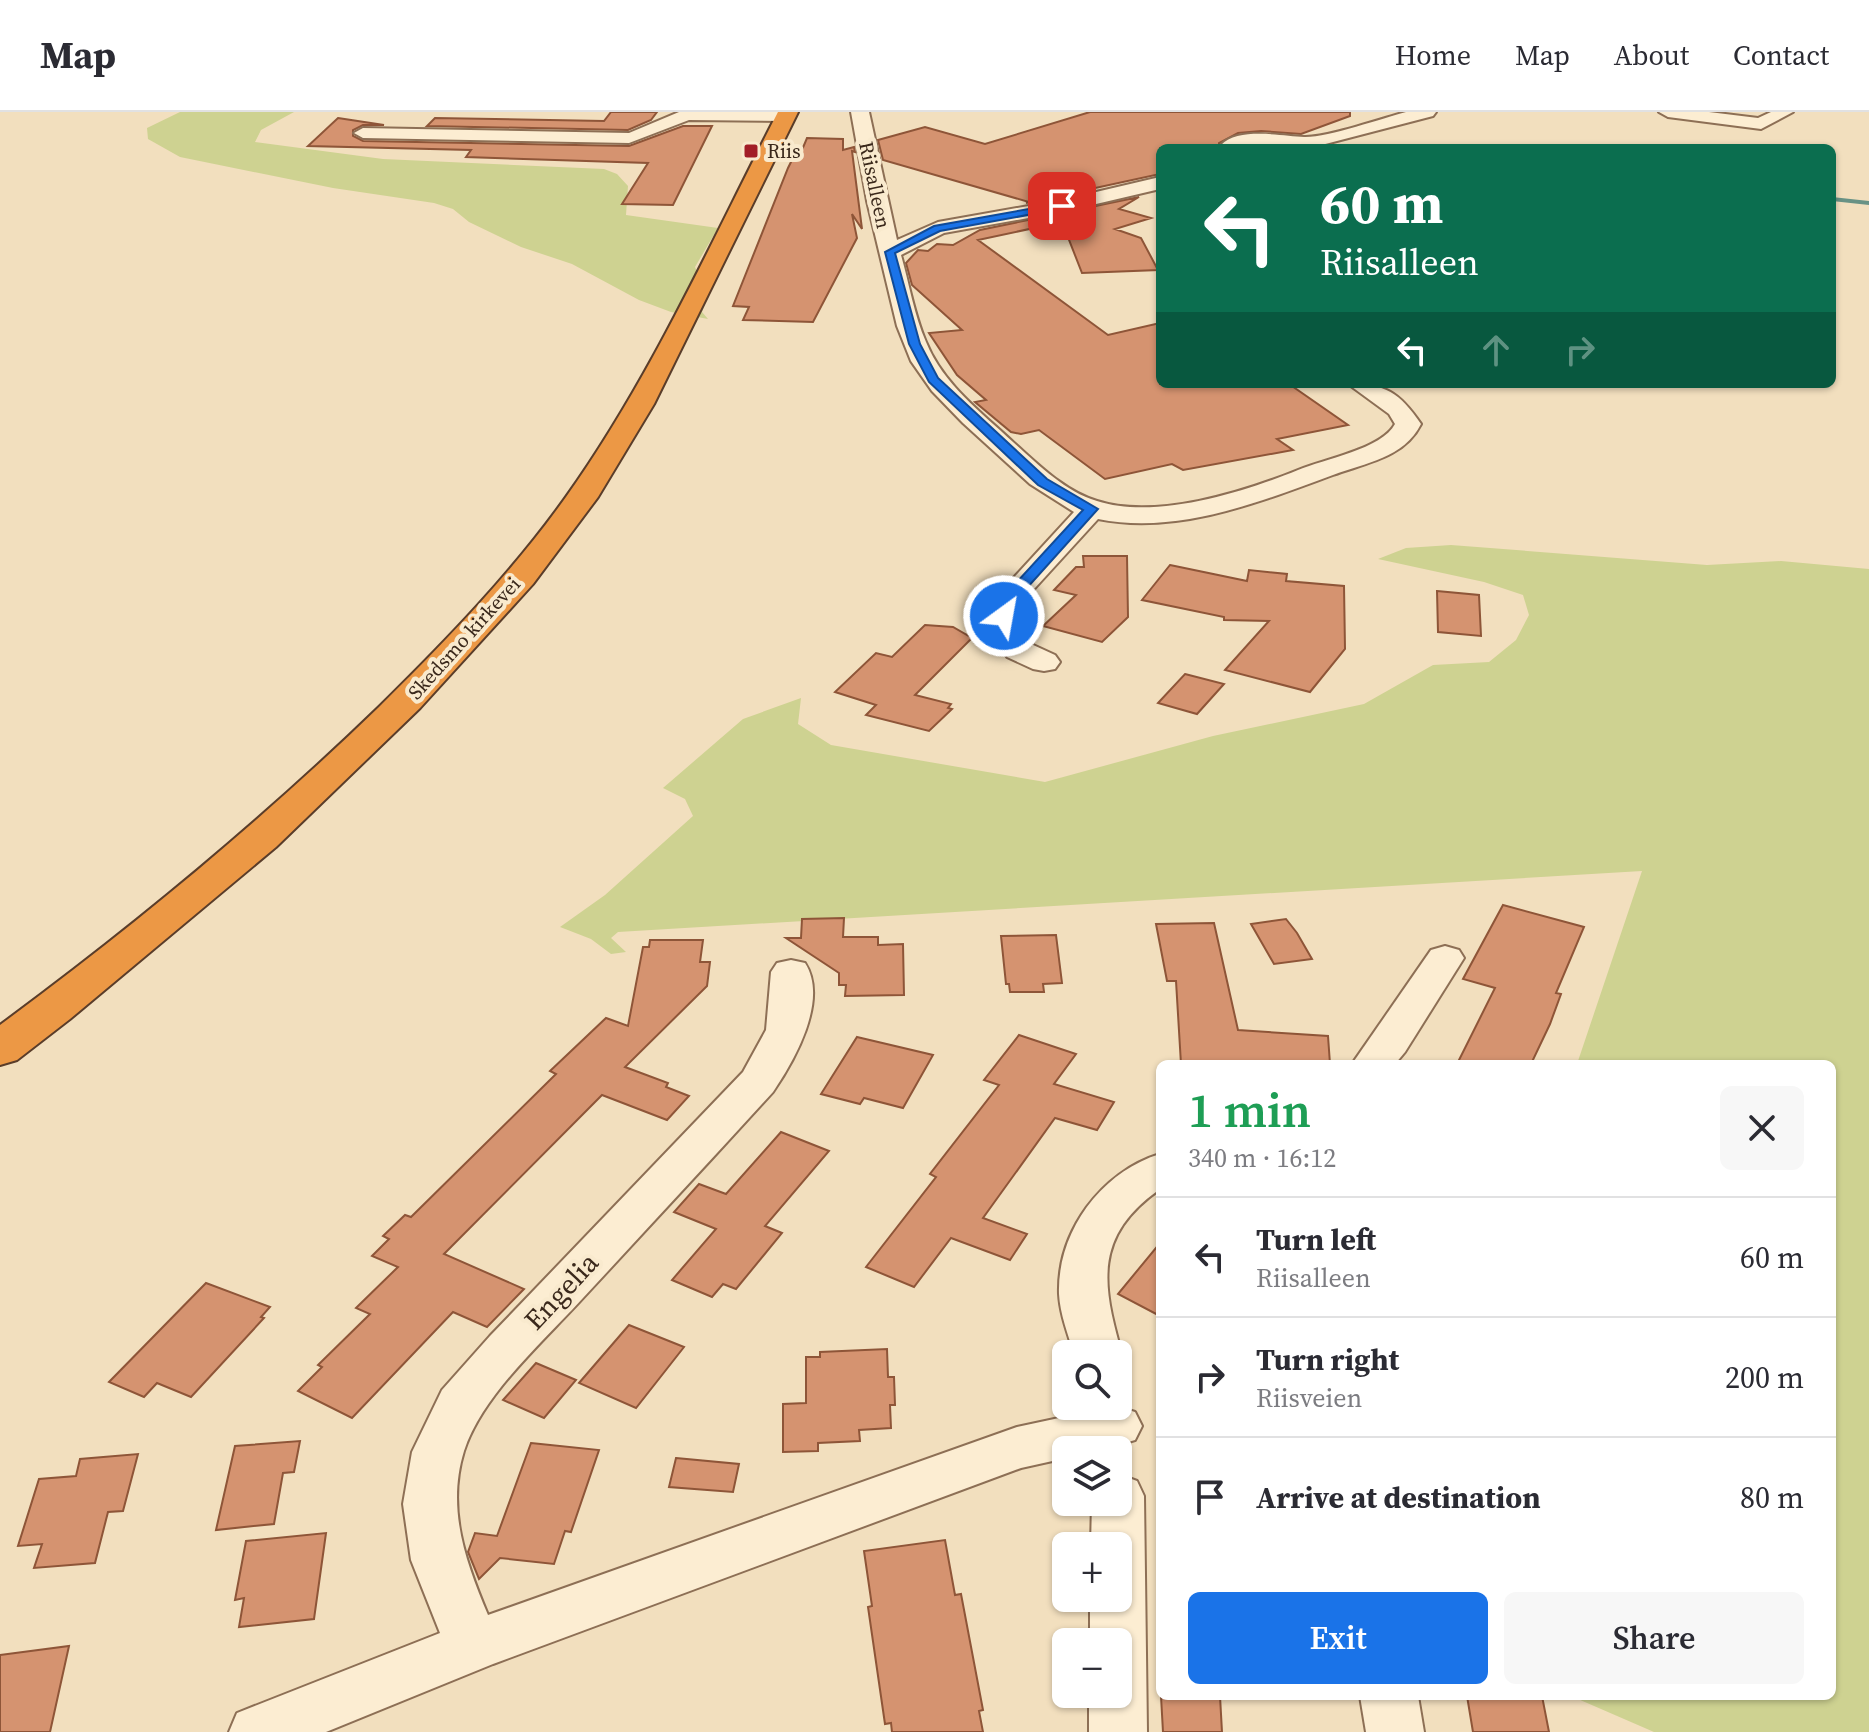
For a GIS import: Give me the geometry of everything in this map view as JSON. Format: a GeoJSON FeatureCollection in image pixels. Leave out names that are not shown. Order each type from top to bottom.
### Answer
{"type":"FeatureCollection","features":[{"type":"Feature","properties":{"kind":"highway","name":"Skedsmo kirkevei"},"geometry":{"type":"LineString","coordinates":[[0,1049],[261,839],[372,736],[513,586],[581,499],[632,416],[786,114]]}},
{"type":"Feature","properties":{"kind":"street","name":"Riisalleen"},"geometry":{"type":"LineString","coordinates":[[860,112],[870,175],[914,344],[934,380],[1043,482],[1092,509],[1150,514],[1208,506],[1272,490],[1336,462],[1397,442],[1406,434],[1408,424],[1398,409],[1366,388]]}},
{"type":"Feature","properties":{"kind":"street"},"geometry":{"type":"LineString","coordinates":[[1668,112],[1757,124],[1767,123],[1784,112]]}},
{"type":"Feature","properties":{"kind":"street"},"geometry":{"type":"LineString","coordinates":[[1304,144],[1414,113]]}},
{"type":"Feature","properties":{"kind":"street"},"geometry":{"type":"LineString","coordinates":[[363,133],[629,138],[643,136],[677,117],[786,114]]}},
{"type":"Feature","properties":{"kind":"street"},"geometry":{"type":"LineString","coordinates":[[1236,144],[1271,138],[1290,144]]}},
{"type":"Feature","properties":{"kind":"street"},"geometry":{"type":"LineString","coordinates":[[890,252],[938,228],[1155,187]]}},
{"type":"Feature","properties":{"kind":"street"},"geometry":{"type":"LineString","coordinates":[[1044,662],[1018,650],[1004,616],[1010,598],[1092,509]]}},
{"type":"Feature","properties":{"kind":"street"},"geometry":{"type":"LineString","coordinates":[[1376,1060],[1445,958]]}},
{"type":"Feature","properties":{"kind":"street","name":"Engelia"},"geometry":{"type":"LineString","coordinates":[[473,1646],[438,1560],[429,1504],[438,1452],[460,1404],[507,1349],[758,1082],[780,1051],[791,1019],[791,972]]}},
{"type":"Feature","properties":{"kind":"street"},"geometry":{"type":"LineString","coordinates":[[1094,1340],[1083,1296],[1082,1263],[1104,1216],[1139,1179],[1156,1172]]}},
{"type":"Feature","properties":{"kind":"street"},"geometry":{"type":"LineString","coordinates":[[258,1732],[473,1646],[1017,1448],[1116,1427]]}},
{"type":"Feature","properties":{"kind":"street"},"geometry":{"type":"LineString","coordinates":[[1118,1516],[1118,1732]]}},
{"type":"Feature","properties":{"kind":"street"},"geometry":{"type":"LineString","coordinates":[[1390,1700],[1395,1732]]}},
{"type":"Feature","properties":{"kind":"green space"},"geometry":{"type":"Polygon","coordinates":[[[180,112],[294,112],[261,130],[255,142],[383,159],[604,169],[617,174],[628,186],[626,215],[718,228],[695,267],[708,296],[702,312],[708,319],[671,312],[639,300],[572,264],[521,247],[469,222],[453,209],[434,203],[333,188],[180,157],[148,139],[147,128],[180,112]]]}},
{"type":"Feature","properties":{"kind":"green space"},"geometry":{"type":"Polygon","coordinates":[[[1451,545],[1707,565],[1781,561],[1869,569],[1869,1732],[1654,1732],[1580,1700],[1836,1700],[1836,1060],[1578,1060],[1642,871],[618,932],[611,938],[626,952],[611,954],[591,939],[560,927],[605,895],[693,816],[685,799],[663,788],[743,719],[801,698],[798,724],[831,745],[1045,782],[1213,736],[1364,704],[1433,665],[1489,662],[1516,640],[1529,615],[1523,595],[1484,582],[1378,559],[1406,548],[1451,545]]]}},
{"type":"Feature","properties":{"kind":"building"},"geometry":{"type":"Polygon","coordinates":[[[611,112],[657,112],[651,120],[628,130],[427,126],[435,118],[604,121],[611,112]]]}},
{"type":"Feature","properties":{"kind":"building"},"geometry":{"type":"Polygon","coordinates":[[[1090,112],[1350,112],[1350,116],[1301,134],[1261,131],[1238,133],[1219,144],[1156,144],[1156,175],[1026,203],[1029,202],[883,160],[878,140],[925,127],[985,144],[1090,112]]]}},
{"type":"Feature","properties":{"kind":"building"},"geometry":{"type":"Polygon","coordinates":[[[338,118],[384,125],[363,125],[353,130],[353,136],[363,141],[629,146],[683,126],[712,126],[673,205],[622,204],[648,163],[466,157],[471,150],[308,146],[338,118]]]}},
{"type":"Feature","properties":{"kind":"building"},"geometry":{"type":"Polygon","coordinates":[[[807,138],[843,139],[843,150],[854,147],[862,229],[852,214],[857,238],[813,322],[743,320],[749,307],[733,306],[788,168],[807,138]]]}},
{"type":"Feature","properties":{"kind":"building"},"geometry":{"type":"Polygon","coordinates":[[[1139,197],[1119,209],[1151,218],[1115,229],[1141,238],[1156,270],[1082,273],[1062,222],[978,240],[1108,335],[1156,324],[1156,388],[1295,388],[1348,425],[1277,439],[1293,450],[1183,470],[1172,464],[1105,479],[1039,430],[1021,434],[1011,432],[975,402],[986,400],[957,375],[929,333],[962,330],[912,285],[906,263],[918,250],[928,251],[937,244],[953,245],[980,230],[1139,197]]]}},
{"type":"Feature","properties":{"kind":"building"},"geometry":{"type":"Polygon","coordinates":[[[1083,556],[1127,556],[1128,617],[1102,642],[1043,626],[1076,595],[1054,590],[1076,567],[1084,567],[1083,556]]]}},
{"type":"Feature","properties":{"kind":"building"},"geometry":{"type":"Polygon","coordinates":[[[1170,565],[1247,581],[1249,570],[1287,574],[1286,581],[1344,586],[1345,649],[1310,692],[1225,670],[1269,621],[1224,620],[1224,617],[1142,600],[1170,565]]]}},
{"type":"Feature","properties":{"kind":"building"},"geometry":{"type":"Polygon","coordinates":[[[1437,591],[1479,595],[1481,636],[1438,632],[1437,591]]]}},
{"type":"Feature","properties":{"kind":"building"},"geometry":{"type":"Polygon","coordinates":[[[925,625],[953,627],[972,638],[915,695],[951,704],[948,708],[952,709],[929,731],[866,715],[876,705],[835,692],[876,653],[892,657],[925,625]]]}},
{"type":"Feature","properties":{"kind":"building"},"geometry":{"type":"Polygon","coordinates":[[[1185,674],[1224,684],[1197,714],[1158,703],[1185,674]]]}},
{"type":"Feature","properties":{"kind":"building"},"geometry":{"type":"Polygon","coordinates":[[[1503,905],[1584,927],[1556,993],[1561,994],[1550,1024],[1533,1060],[1459,1060],[1495,988],[1463,979],[1503,905]]]}},
{"type":"Feature","properties":{"kind":"building"},"geometry":{"type":"Polygon","coordinates":[[[844,918],[843,937],[878,937],[878,945],[903,944],[904,995],[845,996],[846,985],[839,985],[839,973],[786,938],[801,938],[802,919],[844,918]]]}},
{"type":"Feature","properties":{"kind":"building"},"geometry":{"type":"Polygon","coordinates":[[[1286,919],[1312,959],[1274,964],[1251,924],[1286,919]]]}},
{"type":"Feature","properties":{"kind":"building"},"geometry":{"type":"Polygon","coordinates":[[[1214,923],[1238,1030],[1328,1036],[1330,1060],[1181,1060],[1176,981],[1167,981],[1156,924],[1214,923]]]}},
{"type":"Feature","properties":{"kind":"building"},"geometry":{"type":"Polygon","coordinates":[[[1056,935],[1062,983],[1043,984],[1044,992],[1010,992],[1009,984],[1006,984],[1001,936],[1056,935]]]}},
{"type":"Feature","properties":{"kind":"building"},"geometry":{"type":"Polygon","coordinates":[[[650,940],[703,940],[700,962],[710,962],[707,986],[625,1067],[668,1083],[666,1087],[689,1096],[667,1120],[602,1095],[444,1254],[524,1289],[487,1327],[453,1312],[352,1418],[298,1391],[322,1367],[318,1365],[370,1314],[356,1308],[398,1267],[372,1256],[389,1239],[383,1236],[405,1215],[411,1217],[556,1074],[550,1071],[606,1018],[628,1026],[643,947],[649,947],[650,940]]]}},
{"type":"Feature","properties":{"kind":"building"},"geometry":{"type":"Polygon","coordinates":[[[1019,1035],[1076,1054],[1054,1084],[1114,1102],[1097,1130],[1055,1118],[983,1218],[1027,1234],[1010,1260],[951,1238],[914,1287],[866,1267],[936,1177],[930,1174],[999,1085],[984,1080],[1019,1035]]]}},
{"type":"Feature","properties":{"kind":"building"},"geometry":{"type":"Polygon","coordinates":[[[857,1037],[933,1055],[903,1108],[864,1098],[860,1104],[821,1094],[857,1037]]]}},
{"type":"Feature","properties":{"kind":"building"},"geometry":{"type":"Polygon","coordinates":[[[781,1132],[829,1151],[765,1226],[782,1233],[736,1289],[723,1284],[712,1297],[672,1280],[716,1229],[674,1212],[699,1184],[726,1194],[781,1132]]]}},
{"type":"Feature","properties":{"kind":"building"},"geometry":{"type":"Polygon","coordinates":[[[1156,1248],[1156,1314],[1118,1294],[1156,1248]]]}},
{"type":"Feature","properties":{"kind":"building"},"geometry":{"type":"Polygon","coordinates":[[[206,1283],[270,1307],[261,1317],[264,1318],[191,1397],[157,1383],[144,1397],[109,1382],[206,1283]]]}},
{"type":"Feature","properties":{"kind":"building"},"geometry":{"type":"Polygon","coordinates":[[[629,1325],[684,1347],[636,1408],[579,1383],[629,1325]]]}},
{"type":"Feature","properties":{"kind":"building"},"geometry":{"type":"Polygon","coordinates":[[[887,1349],[888,1377],[894,1377],[895,1405],[890,1405],[891,1428],[859,1430],[860,1441],[818,1443],[818,1451],[783,1452],[783,1404],[806,1403],[806,1357],[820,1357],[820,1352],[887,1349]]]}},
{"type":"Feature","properties":{"kind":"building"},"geometry":{"type":"Polygon","coordinates":[[[536,1363],[576,1380],[544,1418],[503,1400],[536,1363]]]}},
{"type":"Feature","properties":{"kind":"building"},"geometry":{"type":"Polygon","coordinates":[[[300,1441],[294,1472],[283,1473],[274,1524],[216,1530],[235,1446],[300,1441]]]}},
{"type":"Feature","properties":{"kind":"building"},"geometry":{"type":"Polygon","coordinates":[[[531,1443],[599,1450],[571,1532],[565,1531],[554,1564],[500,1558],[479,1579],[468,1552],[475,1533],[497,1536],[531,1443]]]}},
{"type":"Feature","properties":{"kind":"building"},"geometry":{"type":"Polygon","coordinates":[[[138,1454],[123,1511],[108,1512],[95,1563],[34,1568],[42,1544],[18,1546],[39,1479],[76,1476],[80,1459],[138,1454]]]}},
{"type":"Feature","properties":{"kind":"building"},"geometry":{"type":"Polygon","coordinates":[[[676,1458],[739,1464],[733,1492],[669,1487],[676,1458]]]}},
{"type":"Feature","properties":{"kind":"building"},"geometry":{"type":"Polygon","coordinates":[[[326,1533],[314,1619],[239,1627],[244,1598],[235,1600],[246,1541],[326,1533]]]}},
{"type":"Feature","properties":{"kind":"building"},"geometry":{"type":"Polygon","coordinates":[[[945,1540],[955,1595],[961,1594],[983,1710],[979,1711],[983,1732],[892,1732],[891,1723],[885,1724],[868,1607],[872,1606],[864,1551],[945,1540]]]}},
{"type":"Feature","properties":{"kind":"building"},"geometry":{"type":"Polygon","coordinates":[[[69,1646],[50,1732],[0,1732],[0,1655],[69,1646]]]}},
{"type":"Feature","properties":{"kind":"building"},"geometry":{"type":"Polygon","coordinates":[[[1161,1700],[1220,1700],[1222,1732],[1163,1732],[1161,1700]]]}},
{"type":"Feature","properties":{"kind":"building"},"geometry":{"type":"Polygon","coordinates":[[[1468,1700],[1543,1700],[1549,1732],[1473,1732],[1468,1700]]]}},
{"type":"Feature","properties":{"kind":"waterway"},"geometry":{"type":"LineString","coordinates":[[1836,199],[1869,203]]}},
{"type":"Feature","properties":{"kind":"place","name":"Riis"},"geometry":{"type":"Point","coordinates":[751,151]}},
{"type":"Feature","properties":{"kind":"route"},"geometry":{"type":"LineString","coordinates":[[1004,616],[1010,598],[1092,509],[1043,482],[934,380],[914,344],[890,252],[938,228],[1062,206]]}}]}
